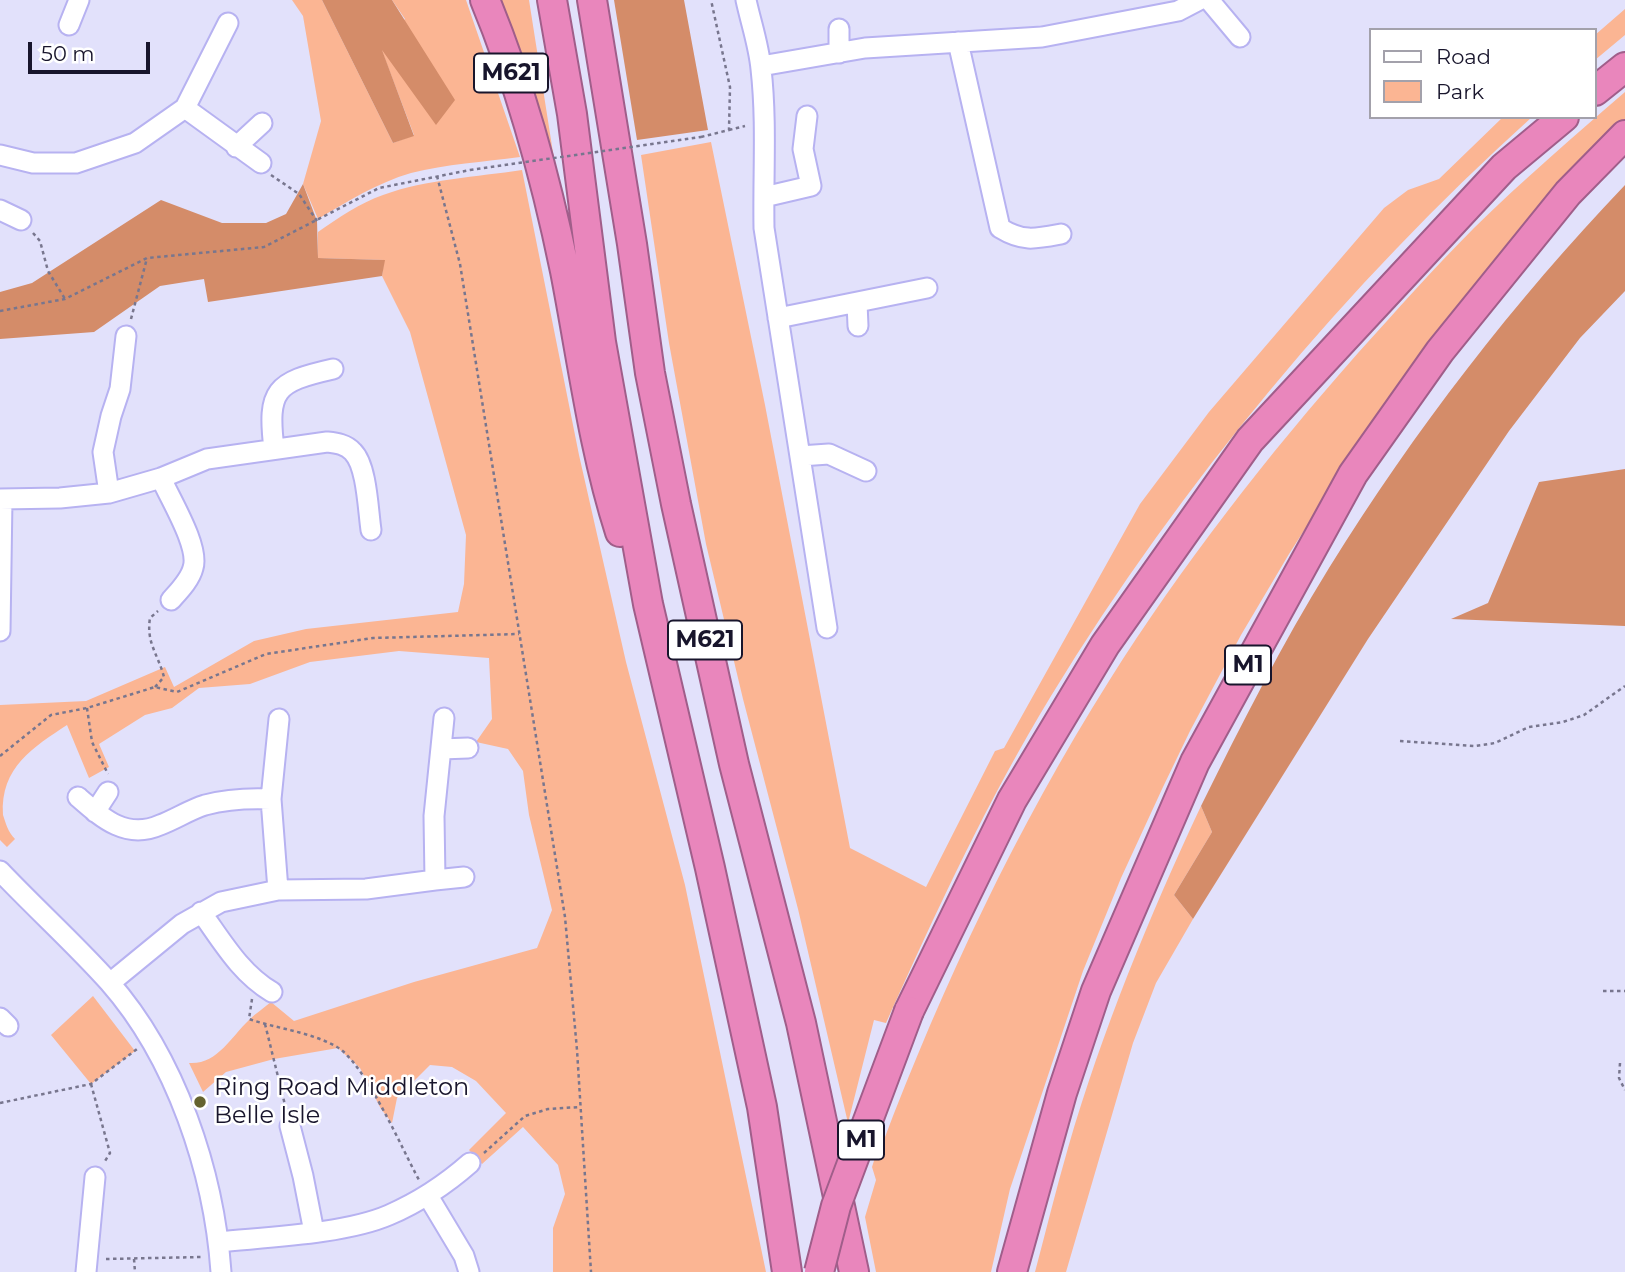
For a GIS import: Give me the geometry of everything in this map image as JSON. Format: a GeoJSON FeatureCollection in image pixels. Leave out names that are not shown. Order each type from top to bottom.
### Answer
{"type":"FeatureCollection","features":[{"type":"Feature","properties":{"kind":"highway","name":"M621"},"geometry":{"type":"LineString","coordinates":[[485,0],[536,146],[564,267],[606,488],[662,670]]}},
{"type":"Feature","properties":{"kind":"highway","name":"M621"},"geometry":{"type":"LineString","coordinates":[[552,0],[572,114],[601,342],[648,604],[710,868],[762,1107],[786,1272]]}},
{"type":"Feature","properties":{"kind":"highway","name":"M621"},"geometry":{"type":"LineString","coordinates":[[592,0],[650,373],[676,504],[731,751],[801,1023],[854,1272]]}},
{"type":"Feature","properties":{"kind":"highway"},"geometry":{"type":"LineString","coordinates":[[1597,89],[1625,67]]}},
{"type":"Feature","properties":{"kind":"highway","name":"M1"},"geometry":{"type":"LineString","coordinates":[[819,1272],[836,1206],[909,1011],[1012,800],[1105,645],[1250,440],[1504,167],[1562,119]]}},
{"type":"Feature","properties":{"kind":"highway","name":"M1"},"geometry":{"type":"LineString","coordinates":[[1012,1272],[1062,1093],[1096,991],[1195,762],[1353,474],[1440,351],[1568,193],[1625,135]]}},
{"type":"Feature","properties":{"kind":"street"},"geometry":{"type":"LineString","coordinates":[[69,25],[79,0]]}},
{"type":"Feature","properties":{"kind":"street"},"geometry":{"type":"LineString","coordinates":[[746,0],[761,66],[765,120],[764,228],[827,628]]}},
{"type":"Feature","properties":{"kind":"street"},"geometry":{"type":"LineString","coordinates":[[761,66],[865,48],[1042,37],[1160,7],[1178,10],[1199,0]]}},
{"type":"Feature","properties":{"kind":"street"},"geometry":{"type":"LineString","coordinates":[[1209,0],[1240,37]]}},
{"type":"Feature","properties":{"kind":"street"},"geometry":{"type":"LineString","coordinates":[[0,155],[33,163],[76,163],[135,143],[185,108],[228,23]]}},
{"type":"Feature","properties":{"kind":"street"},"geometry":{"type":"LineString","coordinates":[[839,29],[839,53]]}},
{"type":"Feature","properties":{"kind":"street"},"geometry":{"type":"LineString","coordinates":[[958,43],[1000,228],[1015,237],[1038,239],[1061,234]]}},
{"type":"Feature","properties":{"kind":"street"},"geometry":{"type":"LineString","coordinates":[[185,108],[261,163]]}},
{"type":"Feature","properties":{"kind":"street"},"geometry":{"type":"LineString","coordinates":[[764,197],[811,186],[803,149],[807,116]]}},
{"type":"Feature","properties":{"kind":"street"},"geometry":{"type":"LineString","coordinates":[[236,147],[262,123]]}},
{"type":"Feature","properties":{"kind":"street"},"geometry":{"type":"LineString","coordinates":[[0,211],[21,220]]}},
{"type":"Feature","properties":{"kind":"street"},"geometry":{"type":"LineString","coordinates":[[778,318],[927,288]]}},
{"type":"Feature","properties":{"kind":"street"},"geometry":{"type":"LineString","coordinates":[[857,303],[858,326]]}},
{"type":"Feature","properties":{"kind":"street"},"geometry":{"type":"LineString","coordinates":[[109,493],[103,452],[120,389],[126,336]]}},
{"type":"Feature","properties":{"kind":"street"},"geometry":{"type":"LineString","coordinates":[[274,449],[271,422],[273,406],[286,382],[333,369]]}},
{"type":"Feature","properties":{"kind":"street"},"geometry":{"type":"LineString","coordinates":[[0,631],[1,499],[60,498],[109,493],[161,478],[207,459],[327,442],[342,444],[353,452],[361,463],[371,530]]}},
{"type":"Feature","properties":{"kind":"street"},"geometry":{"type":"LineString","coordinates":[[800,456],[829,454],[866,471]]}},
{"type":"Feature","properties":{"kind":"street"},"geometry":{"type":"LineString","coordinates":[[161,478],[194,548],[194,566],[185,584],[171,600]]}},
{"type":"Feature","properties":{"kind":"street"},"geometry":{"type":"LineString","coordinates":[[435,880],[434,816],[444,718]]}},
{"type":"Feature","properties":{"kind":"street"},"geometry":{"type":"LineString","coordinates":[[278,890],[271,799],[279,719]]}},
{"type":"Feature","properties":{"kind":"street"},"geometry":{"type":"LineString","coordinates":[[441,749],[468,748]]}},
{"type":"Feature","properties":{"kind":"street"},"geometry":{"type":"LineString","coordinates":[[95,812],[108,792]]}},
{"type":"Feature","properties":{"kind":"street"},"geometry":{"type":"LineString","coordinates":[[78,797],[111,824],[124,829],[143,830],[159,826],[204,805],[236,798],[271,799]]}},
{"type":"Feature","properties":{"kind":"street"},"geometry":{"type":"LineString","coordinates":[[2,877],[110,983],[151,1038],[175,1087],[194,1141],[220,1257],[314,1232],[386,1217],[428,1196],[470,1163]]}},
{"type":"Feature","properties":{"kind":"street"},"geometry":{"type":"LineString","coordinates":[[110,983],[154,946],[201,912],[221,902],[278,890],[366,889],[464,877]]}},
{"type":"Feature","properties":{"kind":"street"},"geometry":{"type":"LineString","coordinates":[[201,912],[232,956],[263,987]]}},
{"type":"Feature","properties":{"kind":"street"},"geometry":{"type":"LineString","coordinates":[[290,1126],[314,1232]]}},
{"type":"Feature","properties":{"kind":"street"},"geometry":{"type":"LineString","coordinates":[[87,1266],[95,1177]]}},
{"type":"Feature","properties":{"kind":"street"},"geometry":{"type":"LineString","coordinates":[[428,1196],[464,1256],[469,1272]]}},
{"type":"Feature","properties":{"kind":"path"},"geometry":{"type":"LineString","coordinates":[[0,311],[65,299],[147,258],[264,247],[379,188],[470,170],[701,137],[729,130],[730,87],[711,0]]}},
{"type":"Feature","properties":{"kind":"path"},"geometry":{"type":"LineString","coordinates":[[261,163],[273,178],[299,194],[317,221]]}},
{"type":"Feature","properties":{"kind":"path"},"geometry":{"type":"LineString","coordinates":[[437,176],[460,264],[565,917],[591,1272]]}},
{"type":"Feature","properties":{"kind":"path"},"geometry":{"type":"LineString","coordinates":[[21,220],[40,241],[48,271],[65,299]]}},
{"type":"Feature","properties":{"kind":"path"},"geometry":{"type":"LineString","coordinates":[[126,336],[147,258]]}},
{"type":"Feature","properties":{"kind":"path"},"geometry":{"type":"LineString","coordinates":[[155,687],[164,677],[150,643],[150,618],[171,600]]}},
{"type":"Feature","properties":{"kind":"path"},"geometry":{"type":"LineString","coordinates":[[0,757],[51,715],[88,708],[155,687],[177,692],[266,654],[360,640],[519,634]]}},
{"type":"Feature","properties":{"kind":"path"},"geometry":{"type":"LineString","coordinates":[[1400,741],[1475,746],[1495,743],[1529,727],[1563,722],[1584,715],[1625,685]]}},
{"type":"Feature","properties":{"kind":"path"},"geometry":{"type":"LineString","coordinates":[[88,708],[92,742],[112,782],[108,792]]}},
{"type":"Feature","properties":{"kind":"path"},"geometry":{"type":"LineString","coordinates":[[263,987],[249,1019],[304,1034],[338,1048],[360,1068],[428,1196]]}},
{"type":"Feature","properties":{"kind":"path"},"geometry":{"type":"LineString","coordinates":[[1603,991],[1625,991]]}},
{"type":"Feature","properties":{"kind":"path"},"geometry":{"type":"LineString","coordinates":[[265,1024],[290,1126]]}},
{"type":"Feature","properties":{"kind":"path"},"geometry":{"type":"LineString","coordinates":[[0,1103],[91,1084],[151,1038]]}},
{"type":"Feature","properties":{"kind":"path"},"geometry":{"type":"LineString","coordinates":[[1620,1063],[1619,1078],[1625,1090]]}},
{"type":"Feature","properties":{"kind":"path"},"geometry":{"type":"LineString","coordinates":[[91,1084],[110,1153],[95,1177]]}},
{"type":"Feature","properties":{"kind":"path"},"geometry":{"type":"LineString","coordinates":[[470,1163],[525,1116],[548,1109],[580,1107]]}},
{"type":"Feature","properties":{"kind":"path"},"geometry":{"type":"LineString","coordinates":[[87,1266],[134,1259],[220,1257]]}},
{"type":"Feature","properties":{"kind":"path"},"geometry":{"type":"LineString","coordinates":[[134,1259],[135,1272]]}},
{"type":"Feature","properties":{"kind":"green space"},"geometry":{"type":"Polygon","coordinates":[[[292,0],[322,0],[393,143],[414,135],[380,46],[405,19],[392,0],[466,0],[520,157],[451,165],[411,173],[375,187],[318,219],[303,184],[321,121],[303,16],[292,0]]]}},
{"type":"Feature","properties":{"kind":"green space"},"geometry":{"type":"Polygon","coordinates":[[[497,0],[529,0],[557,178],[497,0]]]}},
{"type":"Feature","properties":{"kind":"green space"},"geometry":{"type":"Polygon","coordinates":[[[1625,9],[1625,35],[1597,58],[1597,33],[1625,9]]]}},
{"type":"Feature","properties":{"kind":"green space"},"geometry":{"type":"Polygon","coordinates":[[[1625,92],[1625,124],[1344,468],[1241,635],[1190,731],[1121,878],[1083,971],[1010,1189],[991,1272],[876,1272],[865,1217],[876,1180],[872,1167],[879,1145],[882,1145],[930,1025],[984,907],[1043,792],[1109,681],[1166,595],[1227,512],[1291,431],[1358,353],[1474,228],[1625,92]]]}},
{"type":"Feature","properties":{"kind":"green space"},"geometry":{"type":"Polygon","coordinates":[[[1501,119],[1530,119],[1396,249],[1270,390],[1211,463],[1102,617],[1051,696],[1005,776],[943,898],[886,1023],[874,1020],[848,1123],[798,909],[706,544],[669,343],[641,155],[711,142],[765,405],[850,848],[926,887],[995,751],[1004,748],[1140,504],[1209,412],[1384,208],[1408,190],[1439,179],[1501,119]]]}},
{"type":"Feature","properties":{"kind":"green space"},"geometry":{"type":"Polygon","coordinates":[[[522,170],[579,455],[626,662],[685,885],[766,1272],[553,1272],[553,1228],[565,1194],[558,1165],[523,1127],[482,1164],[469,1150],[506,1113],[476,1081],[452,1067],[430,1065],[397,1098],[392,1123],[381,1109],[360,1068],[338,1048],[274,1059],[226,1072],[203,1092],[189,1063],[208,1060],[216,1055],[249,1020],[271,1002],[294,1021],[414,982],[537,948],[552,910],[529,815],[523,771],[508,749],[476,742],[492,719],[489,658],[399,651],[310,662],[250,684],[199,688],[172,708],[145,715],[99,744],[109,767],[89,778],[67,725],[31,750],[13,771],[7,784],[3,815],[15,839],[7,847],[0,840],[0,705],[86,701],[165,667],[174,687],[254,641],[306,629],[458,612],[464,584],[466,535],[410,332],[382,276],[384,260],[318,258],[318,232],[341,216],[383,195],[434,182],[522,170]]]}},
{"type":"Feature","properties":{"kind":"green space"},"geometry":{"type":"Polygon","coordinates":[[[1201,806],[1212,832],[1174,895],[1193,919],[1156,983],[1133,1043],[1066,1272],[1035,1272],[1081,1104],[1111,1018],[1145,932],[1201,806]]]}},
{"type":"Feature","properties":{"kind":"green space"},"geometry":{"type":"Polygon","coordinates":[[[93,996],[135,1051],[91,1084],[51,1035],[93,996]]]}},
{"type":"Feature","properties":{"kind":"shaded area"},"geometry":{"type":"Polygon","coordinates":[[[322,0],[392,0],[455,100],[436,125],[382,50],[414,136],[393,143],[322,0]]]}},
{"type":"Feature","properties":{"kind":"shaded area"},"geometry":{"type":"Polygon","coordinates":[[[614,0],[684,0],[708,130],[637,140],[614,0]]]}},
{"type":"Feature","properties":{"kind":"shaded area"},"geometry":{"type":"Polygon","coordinates":[[[303,184],[317,221],[318,258],[385,260],[382,276],[208,302],[204,279],[160,286],[94,332],[0,339],[0,292],[32,283],[161,200],[222,223],[266,223],[286,214],[303,184]]]}},
{"type":"Feature","properties":{"kind":"shaded area"},"geometry":{"type":"Polygon","coordinates":[[[1625,185],[1625,291],[1580,338],[1509,431],[1368,639],[1193,919],[1174,895],[1212,832],[1201,806],[1262,685],[1329,568],[1396,467],[1467,369],[1544,275],[1625,185]]]}},
{"type":"Feature","properties":{"kind":"shaded area"},"geometry":{"type":"Polygon","coordinates":[[[1625,469],[1625,626],[1451,619],[1488,603],[1539,482],[1625,469]]]}},
{"type":"Feature","properties":{"kind":"place","name":"Ring Road Middleton Belle Isle"},"geometry":{"type":"Point","coordinates":[200,1102]}}]}
